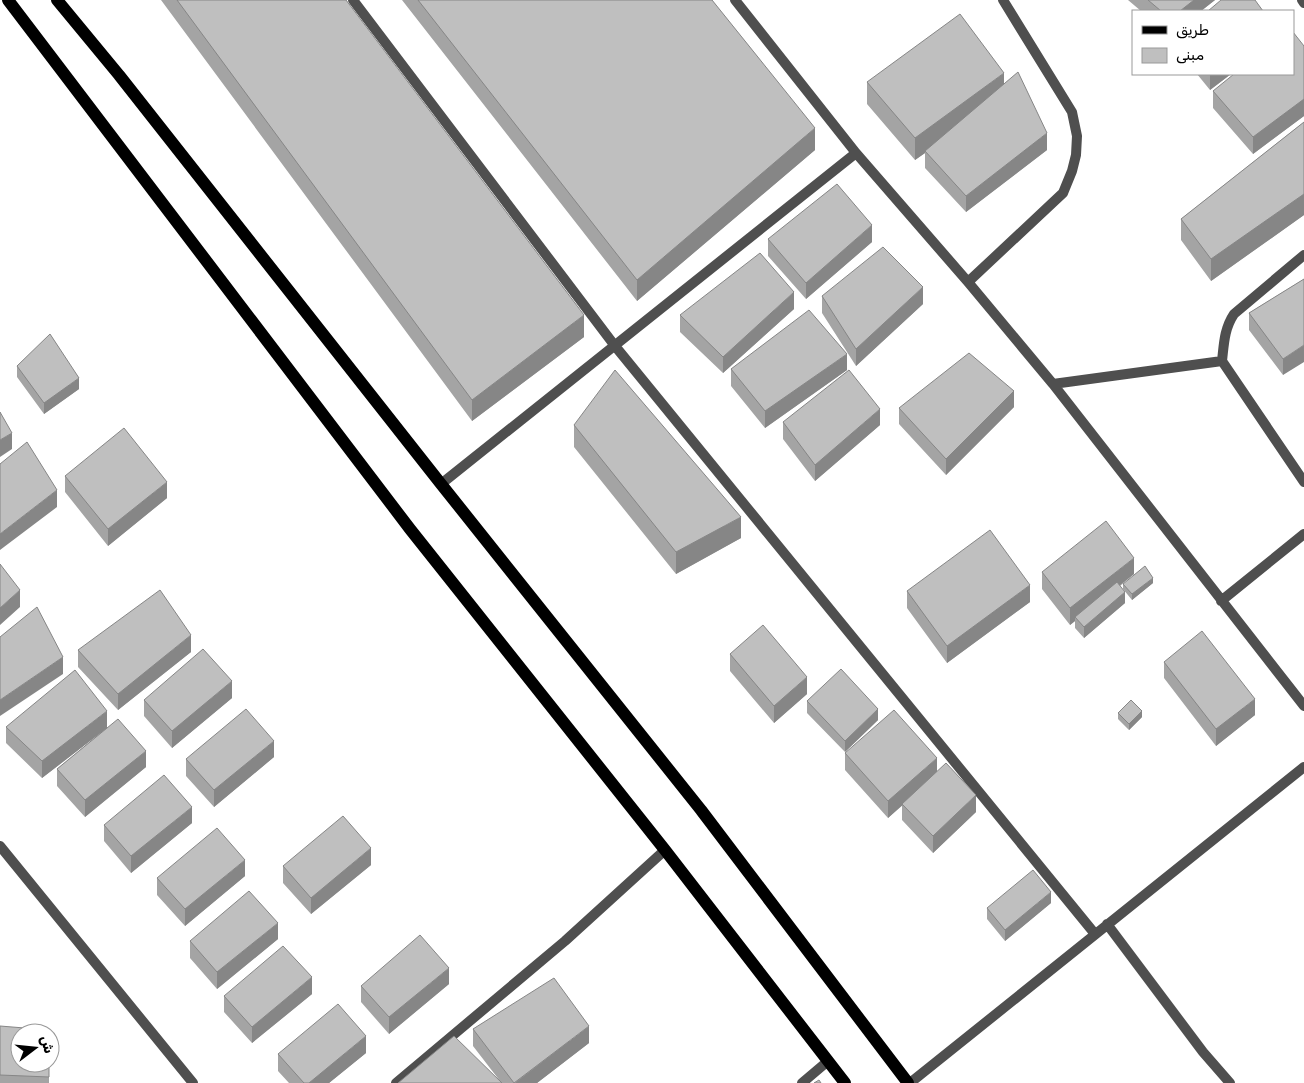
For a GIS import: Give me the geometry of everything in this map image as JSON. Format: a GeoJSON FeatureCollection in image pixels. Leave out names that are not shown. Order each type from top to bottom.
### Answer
{"type":"FeatureCollection","features":[{"type":"Feature","properties":{"kind":"main road"},"geometry":{"type":"LineString","coordinates":[[8,0],[410,529],[665,850],[845,1083]]}},
{"type":"Feature","properties":{"kind":"main road"},"geometry":{"type":"LineString","coordinates":[[57,0],[119,75],[701,810],[909,1083]]}},
{"type":"Feature","properties":{"kind":"street"},"geometry":{"type":"LineString","coordinates":[[353,0],[616,346],[1095,934]]}},
{"type":"Feature","properties":{"kind":"street"},"geometry":{"type":"LineString","coordinates":[[735,0],[856,153],[968,282],[1053,384],[1304,706]]}},
{"type":"Feature","properties":{"kind":"street"},"geometry":{"type":"LineString","coordinates":[[968,282],[1063,193],[1072,172],[1076,155],[1077,136],[1072,112],[1003,0]]}},
{"type":"Feature","properties":{"kind":"street"},"geometry":{"type":"LineString","coordinates":[[441,484],[856,153]]}},
{"type":"Feature","properties":{"kind":"street"},"geometry":{"type":"LineString","coordinates":[[1304,255],[1234,314],[1228,322],[1225,332],[1222,361],[1304,482]]}},
{"type":"Feature","properties":{"kind":"street"},"geometry":{"type":"LineString","coordinates":[[1053,384],[1222,361]]}},
{"type":"Feature","properties":{"kind":"street"},"geometry":{"type":"LineString","coordinates":[[1221,601],[1304,534]]}},
{"type":"Feature","properties":{"kind":"street"},"geometry":{"type":"LineString","coordinates":[[909,1083],[1304,767]]}},
{"type":"Feature","properties":{"kind":"street"},"geometry":{"type":"LineString","coordinates":[[0,846],[193,1083]]}},
{"type":"Feature","properties":{"kind":"street"},"geometry":{"type":"LineString","coordinates":[[396,1083],[565,941],[665,850]]}},
{"type":"Feature","properties":{"kind":"street"},"geometry":{"type":"LineString","coordinates":[[1108,924],[1204,1052],[1230,1083]]}},
{"type":"Feature","properties":{"kind":"street"},"geometry":{"type":"LineString","coordinates":[[802,1083],[828,1061]]}},
{"type":"Feature","properties":{"kind":"building"},"geometry":{"type":"Polygon","coordinates":[[[177,0],[346,0],[584,315],[472,400],[177,0]]]}},
{"type":"Feature","properties":{"kind":"building"},"geometry":{"type":"Polygon","coordinates":[[[418,0],[712,0],[815,128],[637,280],[418,0]]]}},
{"type":"Feature","properties":{"kind":"building"},"geometry":{"type":"Polygon","coordinates":[[[1148,0],[1194,0],[1181,10],[1160,10],[1148,0]]]}},
{"type":"Feature","properties":{"kind":"building"},"geometry":{"type":"Polygon","coordinates":[[[1221,0],[1255,0],[1262,10],[1209,10],[1221,0]]]}},
{"type":"Feature","properties":{"kind":"building"},"geometry":{"type":"Polygon","coordinates":[[[960,14],[1004,73],[915,138],[867,82],[960,14]]]}},
{"type":"Feature","properties":{"kind":"building"},"geometry":{"type":"Polygon","coordinates":[[[1294,33],[1304,46],[1304,99],[1253,137],[1213,91],[1233,75],[1294,75],[1294,33]]]}},
{"type":"Feature","properties":{"kind":"building"},"geometry":{"type":"Polygon","coordinates":[[[1018,72],[1047,133],[966,196],[925,151],[1018,72]]]}},
{"type":"Feature","properties":{"kind":"building"},"geometry":{"type":"Polygon","coordinates":[[[1304,122],[1304,194],[1211,259],[1181,219],[1304,122]]]}},
{"type":"Feature","properties":{"kind":"building"},"geometry":{"type":"Polygon","coordinates":[[[837,184],[872,225],[806,283],[768,239],[837,184]]]}},
{"type":"Feature","properties":{"kind":"building"},"geometry":{"type":"Polygon","coordinates":[[[883,247],[923,287],[856,349],[822,296],[883,247]]]}},
{"type":"Feature","properties":{"kind":"building"},"geometry":{"type":"Polygon","coordinates":[[[760,253],[794,292],[723,357],[680,315],[760,253]]]}},
{"type":"Feature","properties":{"kind":"building"},"geometry":{"type":"Polygon","coordinates":[[[1304,279],[1304,345],[1283,359],[1249,313],[1304,279]]]}},
{"type":"Feature","properties":{"kind":"building"},"geometry":{"type":"Polygon","coordinates":[[[809,310],[847,354],[765,411],[731,369],[809,310]]]}},
{"type":"Feature","properties":{"kind":"building"},"geometry":{"type":"Polygon","coordinates":[[[50,334],[79,378],[44,403],[17,366],[50,334]]]}},
{"type":"Feature","properties":{"kind":"building"},"geometry":{"type":"Polygon","coordinates":[[[969,353],[1014,391],[946,459],[899,408],[969,353]]]}},
{"type":"Feature","properties":{"kind":"building"},"geometry":{"type":"Polygon","coordinates":[[[615,370],[741,517],[676,552],[574,425],[615,370]]]}},
{"type":"Feature","properties":{"kind":"building"},"geometry":{"type":"Polygon","coordinates":[[[849,370],[880,409],[815,465],[783,422],[849,370]]]}},
{"type":"Feature","properties":{"kind":"building"},"geometry":{"type":"Polygon","coordinates":[[[0,412],[12,433],[0,440],[0,412]]]}},
{"type":"Feature","properties":{"kind":"building"},"geometry":{"type":"Polygon","coordinates":[[[124,428],[167,482],[108,529],[65,476],[124,428]]]}},
{"type":"Feature","properties":{"kind":"building"},"geometry":{"type":"Polygon","coordinates":[[[27,442],[57,490],[0,534],[0,464],[27,442]]]}},
{"type":"Feature","properties":{"kind":"building"},"geometry":{"type":"Polygon","coordinates":[[[1106,521],[1134,558],[1070,608],[1042,572],[1106,521]]]}},
{"type":"Feature","properties":{"kind":"building"},"geometry":{"type":"Polygon","coordinates":[[[990,530],[1030,585],[947,646],[907,591],[990,530]]]}},
{"type":"Feature","properties":{"kind":"building"},"geometry":{"type":"Polygon","coordinates":[[[0,564],[20,590],[0,608],[0,564]]]}},
{"type":"Feature","properties":{"kind":"building"},"geometry":{"type":"Polygon","coordinates":[[[1145,566],[1153,578],[1132,594],[1123,584],[1145,566]]]}},
{"type":"Feature","properties":{"kind":"building"},"geometry":{"type":"Polygon","coordinates":[[[1117,582],[1125,592],[1084,627],[1075,617],[1117,582]]]}},
{"type":"Feature","properties":{"kind":"building"},"geometry":{"type":"Polygon","coordinates":[[[160,590],[191,635],[118,694],[78,650],[160,590]]]}},
{"type":"Feature","properties":{"kind":"building"},"geometry":{"type":"Polygon","coordinates":[[[37,607],[63,657],[0,700],[0,637],[37,607]]]}},
{"type":"Feature","properties":{"kind":"building"},"geometry":{"type":"Polygon","coordinates":[[[763,625],[807,677],[774,706],[730,654],[763,625]]]}},
{"type":"Feature","properties":{"kind":"building"},"geometry":{"type":"Polygon","coordinates":[[[1202,631],[1255,699],[1216,729],[1164,662],[1202,631]]]}},
{"type":"Feature","properties":{"kind":"building"},"geometry":{"type":"Polygon","coordinates":[[[203,649],[232,681],[172,731],[144,700],[203,649]]]}},
{"type":"Feature","properties":{"kind":"building"},"geometry":{"type":"Polygon","coordinates":[[[841,669],[878,709],[845,741],[807,701],[841,669]]]}},
{"type":"Feature","properties":{"kind":"building"},"geometry":{"type":"Polygon","coordinates":[[[75,670],[107,711],[42,761],[6,727],[75,670]]]}},
{"type":"Feature","properties":{"kind":"building"},"geometry":{"type":"Polygon","coordinates":[[[1131,700],[1142,711],[1129,724],[1118,713],[1131,700]]]}},
{"type":"Feature","properties":{"kind":"building"},"geometry":{"type":"Polygon","coordinates":[[[246,709],[274,741],[214,790],[186,759],[246,709]]]}},
{"type":"Feature","properties":{"kind":"building"},"geometry":{"type":"Polygon","coordinates":[[[894,710],[937,758],[888,801],[845,753],[894,710]]]}},
{"type":"Feature","properties":{"kind":"building"},"geometry":{"type":"Polygon","coordinates":[[[118,719],[146,751],[85,800],[57,769],[118,719]]]}},
{"type":"Feature","properties":{"kind":"building"},"geometry":{"type":"Polygon","coordinates":[[[946,763],[976,795],[933,836],[902,804],[946,763]]]}},
{"type":"Feature","properties":{"kind":"building"},"geometry":{"type":"Polygon","coordinates":[[[164,775],[192,807],[131,856],[104,825],[164,775]]]}},
{"type":"Feature","properties":{"kind":"building"},"geometry":{"type":"Polygon","coordinates":[[[343,816],[371,848],[311,898],[283,866],[343,816]]]}},
{"type":"Feature","properties":{"kind":"building"},"geometry":{"type":"Polygon","coordinates":[[[217,828],[245,860],[185,909],[157,878],[217,828]]]}},
{"type":"Feature","properties":{"kind":"building"},"geometry":{"type":"Polygon","coordinates":[[[1033,870],[1051,892],[1005,930],[987,908],[1033,870]]]}},
{"type":"Feature","properties":{"kind":"building"},"geometry":{"type":"Polygon","coordinates":[[[249,891],[278,923],[217,972],[190,941],[249,891]]]}},
{"type":"Feature","properties":{"kind":"building"},"geometry":{"type":"Polygon","coordinates":[[[420,935],[449,968],[389,1017],[361,986],[420,935]]]}},
{"type":"Feature","properties":{"kind":"building"},"geometry":{"type":"Polygon","coordinates":[[[283,946],[312,977],[252,1027],[224,996],[283,946]]]}},
{"type":"Feature","properties":{"kind":"building"},"geometry":{"type":"Polygon","coordinates":[[[554,978],[589,1026],[514,1083],[473,1029],[554,978]]]}},
{"type":"Feature","properties":{"kind":"building"},"geometry":{"type":"Polygon","coordinates":[[[338,1004],[366,1036],[309,1083],[304,1083],[278,1054],[338,1004]]]}},
{"type":"Feature","properties":{"kind":"building"},"geometry":{"type":"Polygon","coordinates":[[[0,1026],[10,1027],[10,1073],[49,1073],[49,1077],[0,1075],[0,1026]]]}},
{"type":"Feature","properties":{"kind":"building"},"geometry":{"type":"Polygon","coordinates":[[[454,1036],[502,1083],[398,1083],[454,1036]]]}}]}
